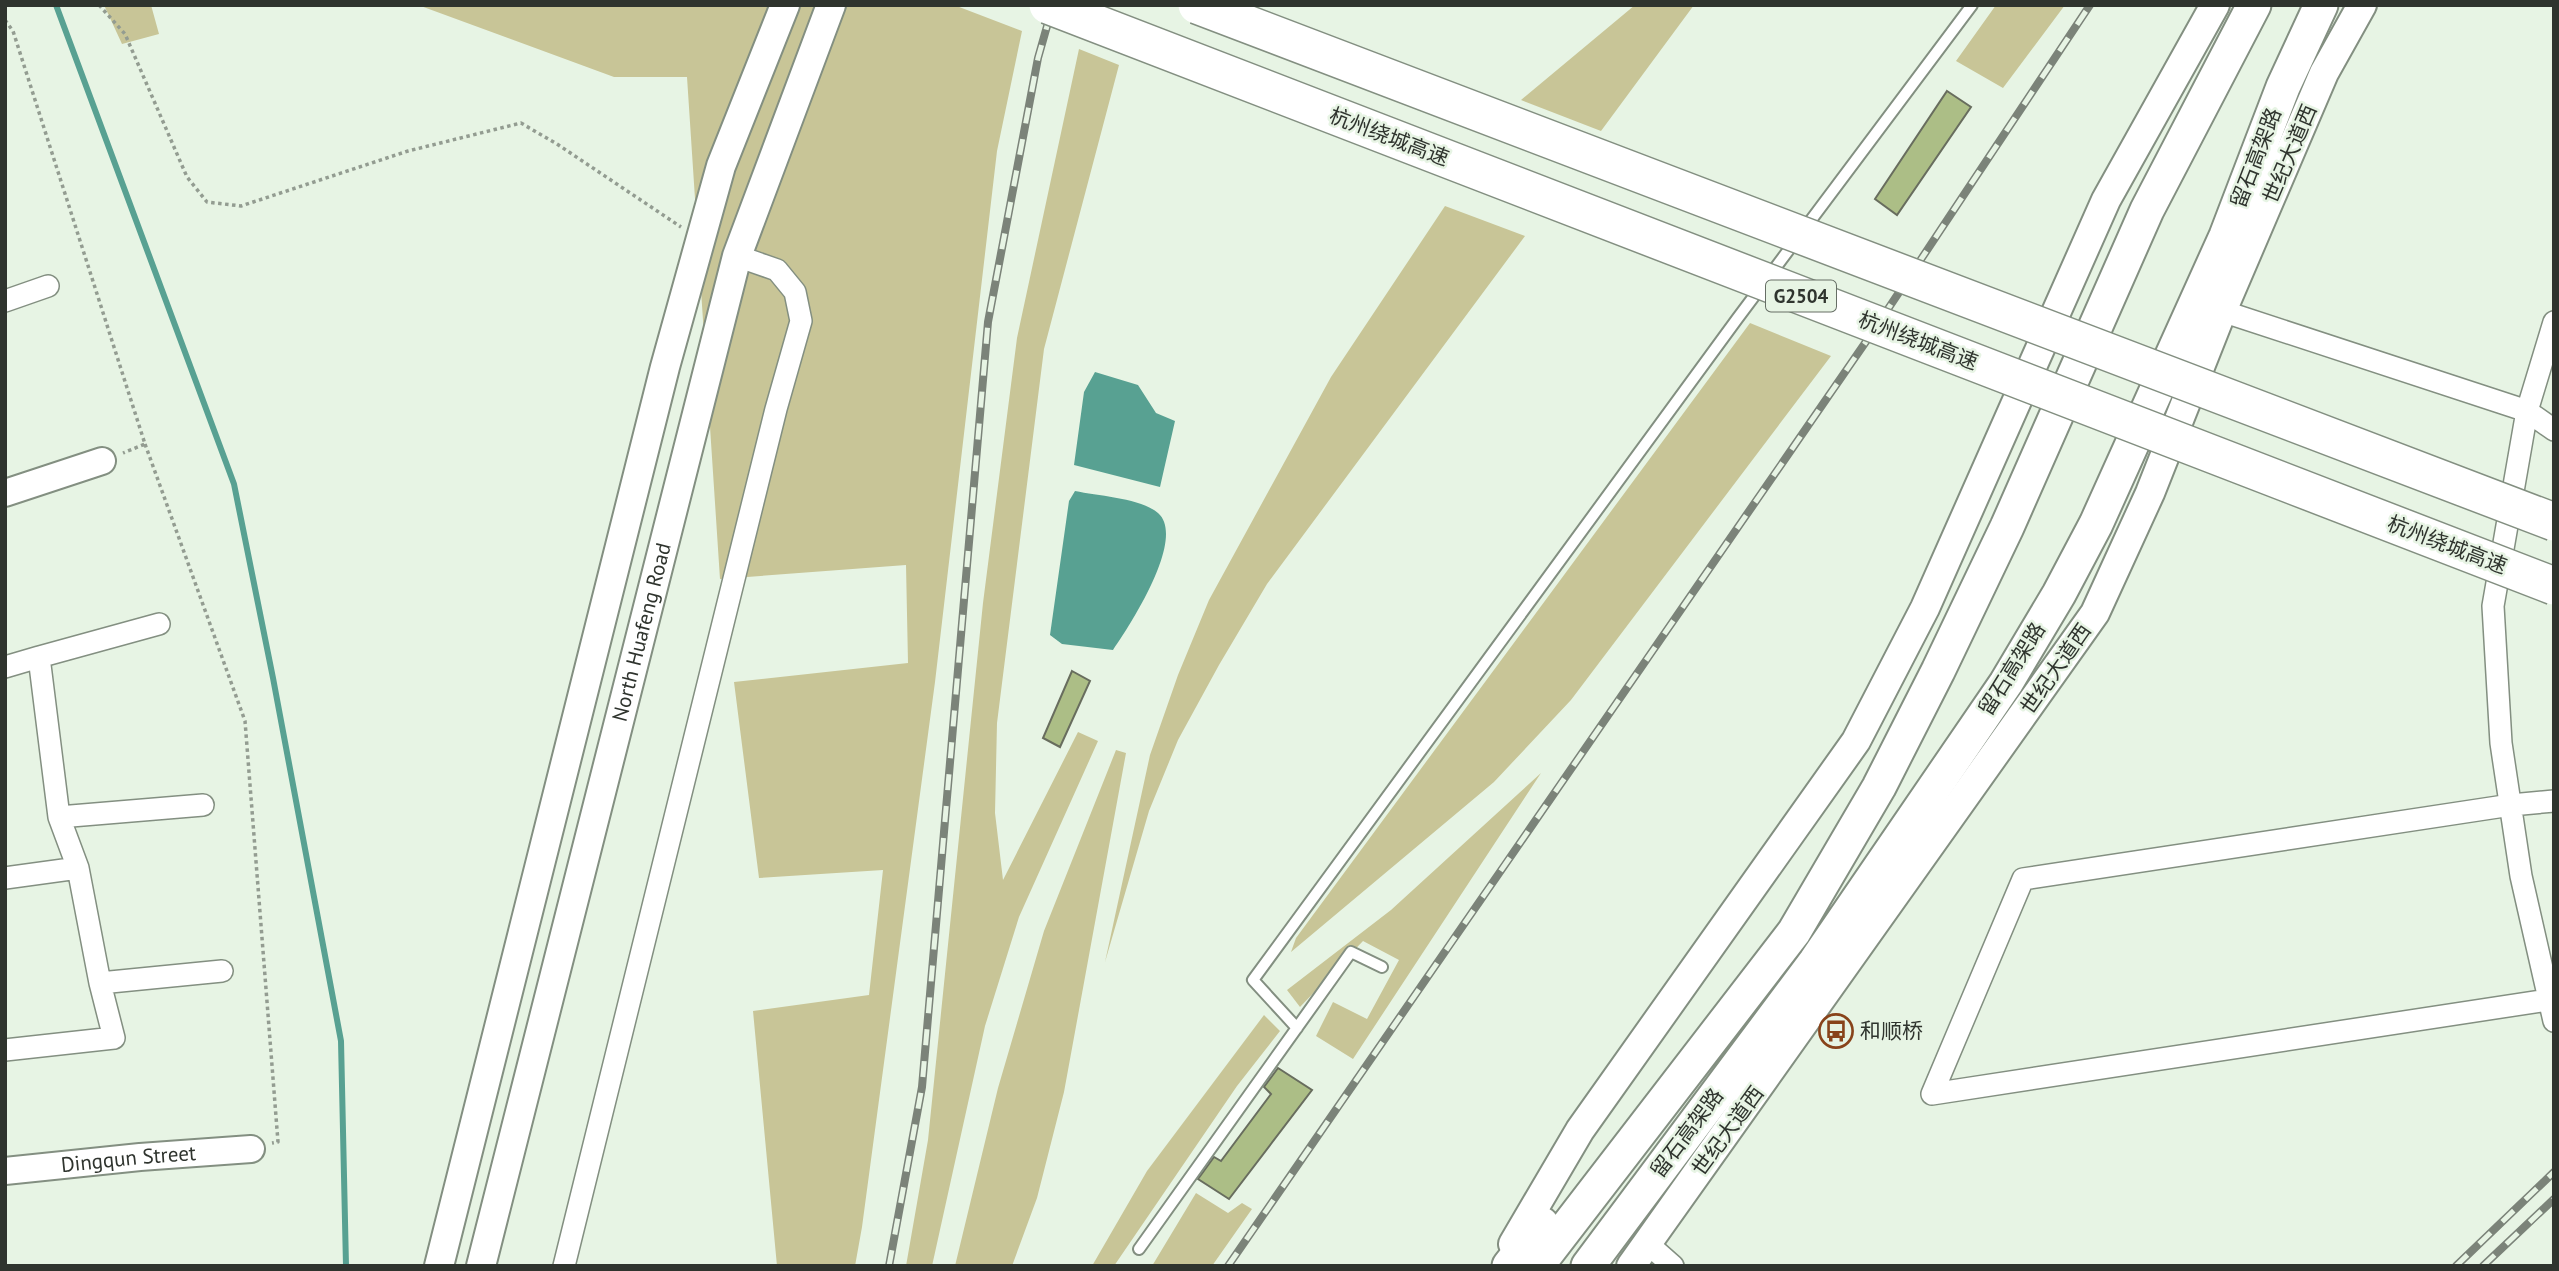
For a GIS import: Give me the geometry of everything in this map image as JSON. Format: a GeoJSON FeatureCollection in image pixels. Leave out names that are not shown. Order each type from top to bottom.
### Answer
{"type":"FeatureCollection","features":[{"type":"Feature","properties":{"kind":"highway","name":"杭州绕城高速"},"geometry":{"type":"LineString","coordinates":[[1048,5],[2554,586]]}},
{"type":"Feature","properties":{"kind":"highway","name":"G2504"},"geometry":{"type":"LineString","coordinates":[[1197,5],[2554,522]]}},
{"type":"Feature","properties":{"kind":"highway","name":"留石高架路"},"geometry":{"type":"LineString","coordinates":[[1537,1266],[1794,932],[1880,787],[2007,527],[2147,210],[2254,5]]}},
{"type":"Feature","properties":{"kind":"highway","name":"留石高架路"},"geometry":{"type":"LineString","coordinates":[[1588,1266],[1815,962],[2006,682],[2059,594],[2096,524],[2226,236],[2283,87],[2320,5]]}},
{"type":"Feature","properties":{"kind":"highway"},"geometry":{"type":"LineString","coordinates":[[1509,1266],[1880,787]]}},
{"type":"Feature","properties":{"kind":"main road","name":"North Huafeng Road"},"geometry":{"type":"LineString","coordinates":[[439,1266],[658,394],[721,166],[785,5]]}},
{"type":"Feature","properties":{"kind":"main road","name":"North Huafeng Road"},"geometry":{"type":"LineString","coordinates":[[481,1266],[737,256],[831,5]]}},
{"type":"Feature","properties":{"kind":"main road"},"geometry":{"type":"LineString","coordinates":[[1500,1266],[1580,1130],[1856,740],[1925,608],[2106,200],[2215,5]]}},
{"type":"Feature","properties":{"kind":"main road","name":"世纪大道西"},"geometry":{"type":"LineString","coordinates":[[1631,1266],[2095,614],[2150,493],[2222,311],[2324,73],[2362,5]]}},
{"type":"Feature","properties":{"kind":"street"},"geometry":{"type":"LineString","coordinates":[[564,1266],[776,409],[801,321],[795,292],[777,270],[737,256]]}},
{"type":"Feature","properties":{"kind":"street"},"geometry":{"type":"LineString","coordinates":[[5,301],[48,286]]}},
{"type":"Feature","properties":{"kind":"street"},"geometry":{"type":"LineString","coordinates":[[2222,311],[2527,411],[2554,430]]}},
{"type":"Feature","properties":{"kind":"street"},"geometry":{"type":"LineString","coordinates":[[2554,323],[2527,411],[2493,606],[2501,743],[2521,876],[2554,1021]]}},
{"type":"Feature","properties":{"kind":"street"},"geometry":{"type":"LineString","coordinates":[[5,493],[102,461]]}},
{"type":"Feature","properties":{"kind":"street"},"geometry":{"type":"LineString","coordinates":[[5,667],[159,624]]}},
{"type":"Feature","properties":{"kind":"street"},"geometry":{"type":"LineString","coordinates":[[5,1050],[114,1038],[100,984],[78,867],[60,817],[39,657]]}},
{"type":"Feature","properties":{"kind":"street"},"geometry":{"type":"LineString","coordinates":[[2551,1000],[1932,1094],[2024,879],[2511,805],[2554,801]]}},
{"type":"Feature","properties":{"kind":"street"},"geometry":{"type":"LineString","coordinates":[[60,817],[203,805]]}},
{"type":"Feature","properties":{"kind":"street"},"geometry":{"type":"LineString","coordinates":[[5,878],[78,867]]}},
{"type":"Feature","properties":{"kind":"street"},"geometry":{"type":"LineString","coordinates":[[100,984],[222,971]]}},
{"type":"Feature","properties":{"kind":"street","name":"Dingqun Street"},"geometry":{"type":"LineString","coordinates":[[5,1171],[251,1149]]}},
{"type":"Feature","properties":{"kind":"street"},"geometry":{"type":"LineString","coordinates":[[1647,1243],[1674,1266]]}},
{"type":"Feature","properties":{"kind":"lane"},"geometry":{"type":"LineString","coordinates":[[1297,1028],[1253,980],[1720,341],[1972,5]]}},
{"type":"Feature","properties":{"kind":"lane"},"geometry":{"type":"LineString","coordinates":[[1139,1249],[1351,952],[1382,967]]}},
{"type":"Feature","properties":{"kind":"path"},"geometry":{"type":"LineString","coordinates":[[99,5],[125,34],[187,177],[207,202],[241,206],[408,151],[520,123],[701,240]]}},
{"type":"Feature","properties":{"kind":"path"},"geometry":{"type":"LineString","coordinates":[[5,20],[13,31],[145,444],[245,721],[278,1142],[251,1149]]}},
{"type":"Feature","properties":{"kind":"path"},"geometry":{"type":"LineString","coordinates":[[102,461],[145,444]]}},
{"type":"Feature","properties":{"kind":"shaded area"},"geometry":{"type":"Polygon","coordinates":[[[104,5],[151,5],[159,34],[122,44],[104,5]]]}},
{"type":"Feature","properties":{"kind":"shaded area"},"geometry":{"type":"Polygon","coordinates":[[[418,5],[954,5],[1022,31],[997,151],[935,682],[855,1266],[777,1266],[753,1011],[869,995],[883,870],[759,878],[734,682],[908,663],[906,565],[720,579],[687,77],[614,77],[418,5]]]}},
{"type":"Feature","properties":{"kind":"shaded area"},"geometry":{"type":"Polygon","coordinates":[[[1635,5],[1694,5],[1601,131],[1521,100],[1635,5]]]}},
{"type":"Feature","properties":{"kind":"shaded area"},"geometry":{"type":"Polygon","coordinates":[[[1996,5],[2065,5],[2003,88],[1956,61],[1996,5]]]}},
{"type":"Feature","properties":{"kind":"shaded area"},"geometry":{"type":"Polygon","coordinates":[[[1079,49],[1119,65],[1044,349],[997,723],[995,813],[1003,880],[1078,732],[1098,741],[1019,917],[985,1026],[932,1266],[906,1266],[928,1140],[983,603],[1017,338],[1079,49]]]}},
{"type":"Feature","properties":{"kind":"shaded area"},"geometry":{"type":"Polygon","coordinates":[[[1445,206],[1525,236],[1267,584],[1219,665],[1178,740],[1149,811],[1105,962],[1150,755],[1178,675],[1209,600],[1331,377],[1445,206]]]}},
{"type":"Feature","properties":{"kind":"shaded area"},"geometry":{"type":"Polygon","coordinates":[[[1750,323],[1831,356],[1571,700],[1494,782],[1291,952],[1296,938],[1750,323]]]}},
{"type":"Feature","properties":{"kind":"shaded area"},"geometry":{"type":"Polygon","coordinates":[[[1116,750],[1126,753],[1064,1092],[1037,1198],[1012,1266],[955,1266],[998,1088],[1044,931],[1116,750]]]}},
{"type":"Feature","properties":{"kind":"shaded area"},"geometry":{"type":"Polygon","coordinates":[[[1541,773],[1353,1059],[1316,1036],[1333,1002],[1367,1019],[1399,960],[1363,941],[1300,1007],[1287,990],[1391,910],[1541,773]]]}},
{"type":"Feature","properties":{"kind":"shaded area"},"geometry":{"type":"Polygon","coordinates":[[[1264,1015],[1280,1031],[1237,1086],[1114,1266],[1092,1266],[1147,1171],[1264,1015]]]}},
{"type":"Feature","properties":{"kind":"shaded area"},"geometry":{"type":"Polygon","coordinates":[[[1196,1193],[1228,1213],[1242,1203],[1252,1209],[1212,1266],[1152,1266],[1196,1193]]]}},
{"type":"Feature","properties":{"kind":"water"},"geometry":{"type":"Polygon","coordinates":[[[1095,372],[1138,385],[1156,413],[1175,421],[1160,487],[1074,465],[1084,392],[1095,372]]]}},
{"type":"Feature","properties":{"kind":"water"},"geometry":{"type":"Polygon","coordinates":[[[1075,491],[1141,504],[1158,513],[1165,525],[1161,561],[1142,603],[1113,650],[1062,644],[1050,635],[1069,501],[1075,491]]]}},
{"type":"Feature","properties":{"kind":"building"},"geometry":{"type":"Polygon","coordinates":[[[1947,91],[1971,107],[1897,215],[1875,199],[1947,91]]]}},
{"type":"Feature","properties":{"kind":"building"},"geometry":{"type":"Polygon","coordinates":[[[1072,671],[1090,681],[1060,747],[1043,738],[1072,671]]]}},
{"type":"Feature","properties":{"kind":"building"},"geometry":{"type":"Polygon","coordinates":[[[1278,1068],[1312,1090],[1229,1199],[1198,1179],[1214,1157],[1221,1161],[1271,1094],[1264,1087],[1278,1068]]]}},
{"type":"Feature","properties":{"kind":"waterway"},"geometry":{"type":"LineString","coordinates":[[56,5],[234,484],[341,1041],[346,1266]]}},
{"type":"Feature","properties":{"kind":"railway"},"geometry":{"type":"LineString","coordinates":[[889,1266],[922,1087],[988,322],[1038,58],[1053,5]]}},
{"type":"Feature","properties":{"kind":"railway"},"geometry":{"type":"LineString","coordinates":[[1228,1266],[1874,330],[2090,5]]}},
{"type":"Feature","properties":{"kind":"railway"},"geometry":{"type":"LineString","coordinates":[[2456,1266],[2554,1172]]}},
{"type":"Feature","properties":{"kind":"railway"},"geometry":{"type":"LineString","coordinates":[[2483,1266],[2554,1199]]}},
{"type":"Feature","properties":{"kind":"place","name":"和顺桥"},"geometry":{"type":"Point","coordinates":[1836,1031]}}]}
